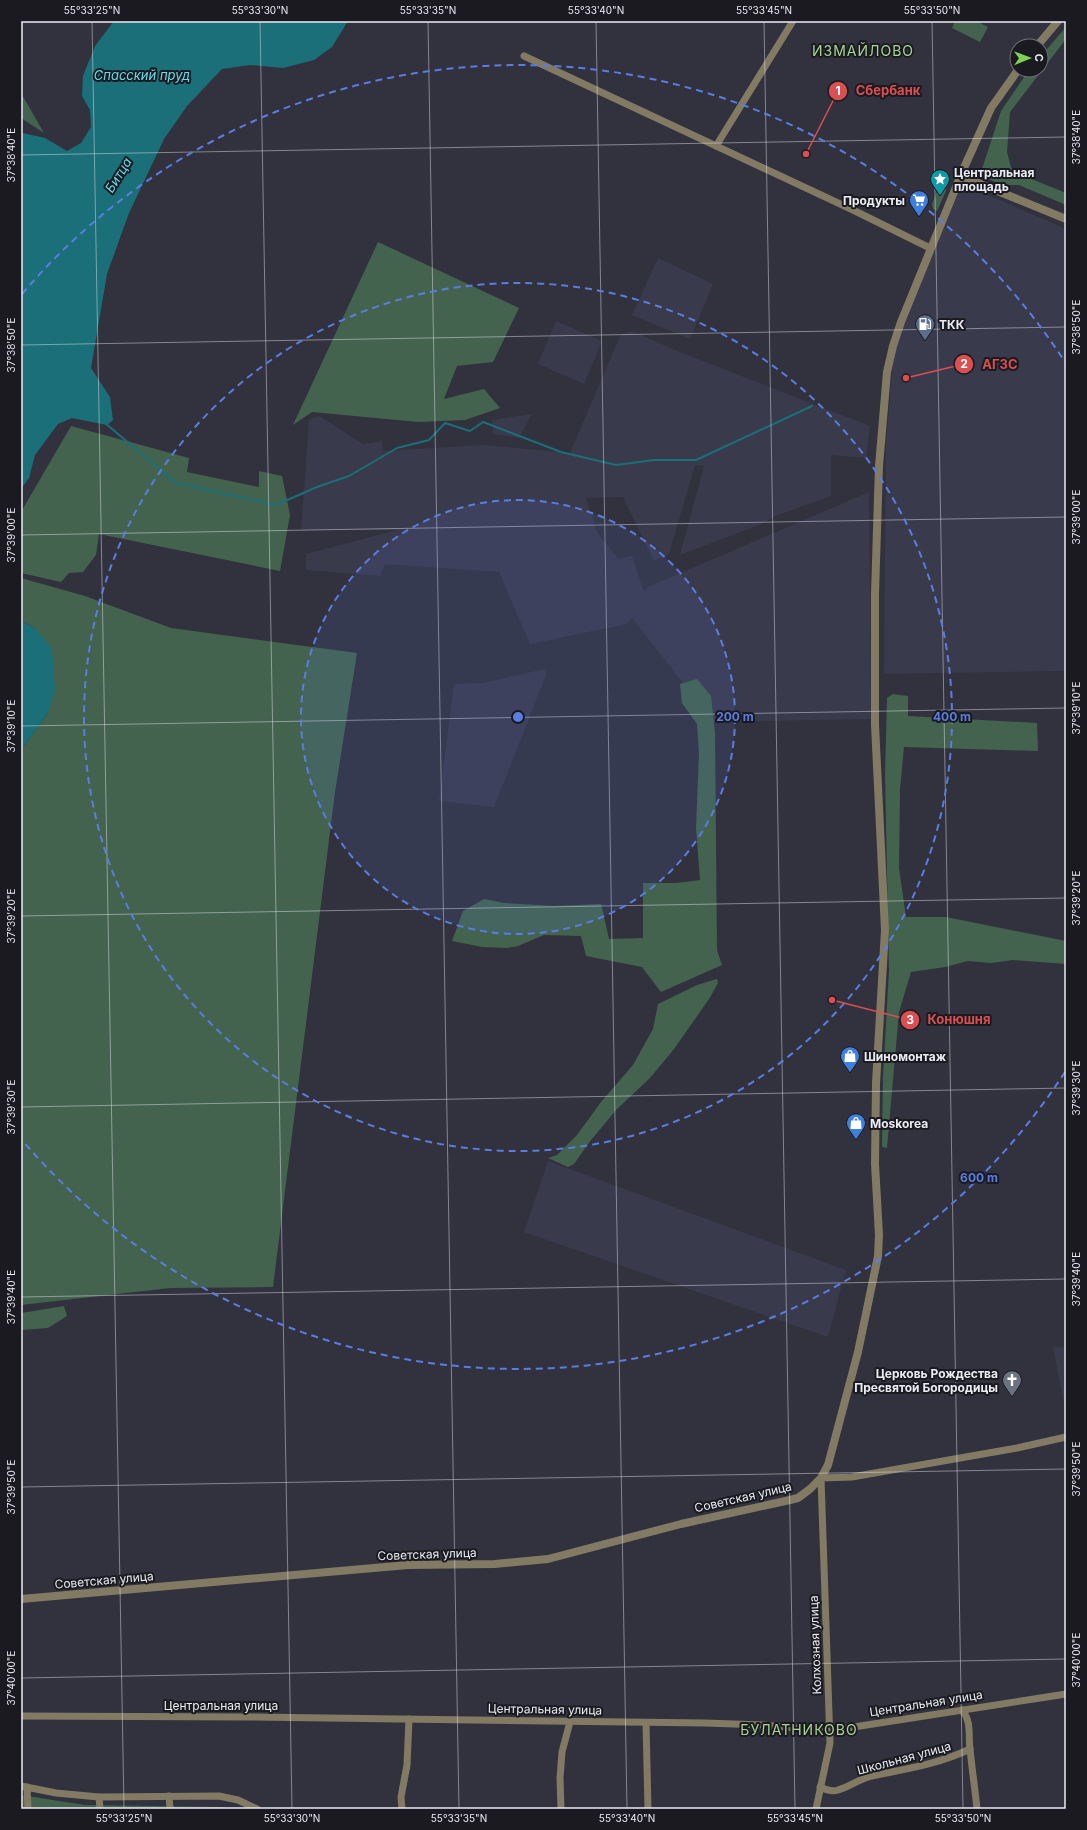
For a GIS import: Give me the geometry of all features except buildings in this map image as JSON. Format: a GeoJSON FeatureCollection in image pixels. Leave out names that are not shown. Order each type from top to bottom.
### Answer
{"type":"FeatureCollection","features":[{"type":"Feature","properties":{"kind":"street"},"geometry":{"type":"LineString","coordinates":[[716,146],[793,21]]}},
{"type":"Feature","properties":{"kind":"street"},"geometry":{"type":"LineString","coordinates":[[1044,38],[1058,21]]}},
{"type":"Feature","properties":{"kind":"street"},"geometry":{"type":"LineString","coordinates":[[524,56],[930,248]]}},
{"type":"Feature","properties":{"kind":"street"},"geometry":{"type":"LineString","coordinates":[[1012,78],[991,108],[961,176],[1066,219]]}},
{"type":"Feature","properties":{"kind":"street","name":"Советская улица"},"geometry":{"type":"LineString","coordinates":[[21,1599],[408,1565],[495,1564],[548,1559],[688,1522],[798,1498],[821,1478],[828,1465],[866,1318],[877,1265],[879,1247],[875,1164],[876,1083],[884,930],[875,725],[875,594],[882,421],[887,372],[893,346],[930,248],[961,176]]}},
{"type":"Feature","properties":{"kind":"street"},"geometry":{"type":"LineString","coordinates":[[821,1478],[860,1476],[1017,1448],[1066,1437]]}},
{"type":"Feature","properties":{"kind":"street","name":"Колхозная улица"},"geometry":{"type":"LineString","coordinates":[[816,1809],[830,1743],[828,1731],[821,1478]]}},
{"type":"Feature","properties":{"kind":"street","name":"Центральная улица"},"geometry":{"type":"LineString","coordinates":[[21,1716],[410,1719],[763,1725],[828,1731],[1066,1694]]}},
{"type":"Feature","properties":{"kind":"street","name":"Школьная улица"},"geometry":{"type":"LineString","coordinates":[[962,1710],[967,1715],[969,1725],[970,1749],[977,1809]]}},
{"type":"Feature","properties":{"kind":"street"},"geometry":{"type":"LineString","coordinates":[[402,1809],[401,1797],[407,1765],[410,1719]]}},
{"type":"Feature","properties":{"kind":"street"},"geometry":{"type":"LineString","coordinates":[[561,1809],[560,1778],[562,1752],[570,1722]]}},
{"type":"Feature","properties":{"kind":"street"},"geometry":{"type":"LineString","coordinates":[[646,1723],[648,1809]]}},
{"type":"Feature","properties":{"kind":"street","name":"Школьная улица"},"geometry":{"type":"LineString","coordinates":[[820,1787],[828,1790],[839,1790],[870,1776],[910,1769],[959,1754],[970,1749]]}},
{"type":"Feature","properties":{"kind":"street"},"geometry":{"type":"LineString","coordinates":[[28,1809],[24,1787],[56,1793],[99,1797],[219,1796],[238,1800],[242,1806],[257,1809]]}},
{"type":"Feature","properties":{"kind":"street"},"geometry":{"type":"LineString","coordinates":[[169,1796],[170,1809]]}},
{"type":"Feature","properties":{"kind":"street"},"geometry":{"type":"LineString","coordinates":[[99,1797],[100,1809]]}},
{"type":"Feature","properties":{"kind":"shaded area"},"geometry":{"type":"Polygon","coordinates":[[[965,185],[1066,229],[1066,671],[884,674],[886,443],[894,350],[937,242],[960,189],[965,185]]]}},
{"type":"Feature","properties":{"kind":"shaded area"},"geometry":{"type":"Polygon","coordinates":[[[658,258],[713,284],[690,339],[632,315],[658,258]]]}},
{"type":"Feature","properties":{"kind":"shaded area"},"geometry":{"type":"Polygon","coordinates":[[[556,321],[602,341],[584,384],[538,364],[556,321]]]}},
{"type":"Feature","properties":{"kind":"shaded area"},"geometry":{"type":"Polygon","coordinates":[[[632,331],[680,352],[870,426],[866,458],[831,455],[831,496],[778,515],[759,525],[680,555],[704,466],[695,465],[669,554],[654,561],[623,497],[586,498],[597,532],[618,559],[632,556],[644,592],[648,587],[869,492],[871,719],[714,722],[632,618],[627,624],[530,644],[499,572],[385,564],[380,576],[306,570],[306,554],[397,530],[301,530],[309,420],[319,416],[363,444],[382,441],[383,451],[484,445],[570,453],[621,334],[632,331]]]}},
{"type":"Feature","properties":{"kind":"shaded area"},"geometry":{"type":"Polygon","coordinates":[[[532,414],[519,438],[493,434],[492,420],[532,414]]]}},
{"type":"Feature","properties":{"kind":"shaded area"},"geometry":{"type":"Polygon","coordinates":[[[545,669],[546,675],[494,807],[439,801],[454,684],[483,683],[545,669]]]}},
{"type":"Feature","properties":{"kind":"shaded area"},"geometry":{"type":"Polygon","coordinates":[[[548,1161],[846,1270],[828,1337],[524,1232],[548,1161]]]}},
{"type":"Feature","properties":{"kind":"shaded area"},"geometry":{"type":"Polygon","coordinates":[[[1053,1347],[1066,1348],[1066,1407],[1064,1404],[1053,1347]]]}},
{"type":"Feature","properties":{"kind":"green space"},"geometry":{"type":"Polygon","coordinates":[[[955,21],[976,21],[988,27],[980,42],[952,28],[955,21]]]}},
{"type":"Feature","properties":{"kind":"green space"},"geometry":{"type":"Polygon","coordinates":[[[1066,27],[1066,39],[1049,61],[1049,47],[1066,27]]]}},
{"type":"Feature","properties":{"kind":"green space"},"geometry":{"type":"Polygon","coordinates":[[[1024,78],[1036,78],[1010,112],[1007,152],[1012,171],[1066,193],[1066,205],[1019,185],[1002,185],[980,175],[1001,111],[1024,78]]]}},
{"type":"Feature","properties":{"kind":"green space"},"geometry":{"type":"Polygon","coordinates":[[[21,93],[44,133],[21,118],[21,93]]]}},
{"type":"Feature","properties":{"kind":"green space","name":"Центральная площадь"},"geometry":{"type":"Polygon","coordinates":[[[938,189],[946,189],[946,191],[937,211],[933,209],[932,204],[938,189]]]}},
{"type":"Feature","properties":{"kind":"green space"},"geometry":{"type":"Polygon","coordinates":[[[378,242],[519,308],[493,362],[457,366],[444,399],[484,389],[500,408],[465,420],[418,422],[312,412],[293,425],[378,242]]]}},
{"type":"Feature","properties":{"kind":"green space"},"geometry":{"type":"Polygon","coordinates":[[[71,426],[189,458],[187,472],[259,487],[259,471],[282,476],[290,515],[280,571],[99,534],[96,555],[83,572],[69,573],[61,582],[21,573],[21,512],[71,426]]]}},
{"type":"Feature","properties":{"kind":"green space"},"geometry":{"type":"Polygon","coordinates":[[[21,578],[85,596],[171,628],[357,653],[335,792],[273,1287],[170,1288],[21,1305],[21,750],[48,713],[35,628],[21,621],[21,578]]]}},
{"type":"Feature","properties":{"kind":"green space"},"geometry":{"type":"Polygon","coordinates":[[[697,679],[711,696],[715,733],[717,950],[722,965],[661,992],[642,967],[586,956],[581,936],[544,935],[518,946],[507,948],[482,947],[452,941],[463,911],[484,899],[504,903],[554,906],[601,904],[609,939],[643,938],[643,883],[677,883],[700,880],[696,828],[699,753],[697,724],[682,703],[680,684],[697,679]]]}},
{"type":"Feature","properties":{"kind":"green space"},"geometry":{"type":"Polygon","coordinates":[[[893,694],[908,696],[908,716],[1037,723],[1038,751],[904,747],[900,789],[899,868],[906,917],[946,917],[1066,941],[1066,964],[1013,960],[991,963],[968,961],[945,967],[911,972],[899,1012],[887,1148],[882,1147],[883,1077],[889,971],[885,775],[887,698],[893,694]]]}},
{"type":"Feature","properties":{"kind":"green space"},"geometry":{"type":"Polygon","coordinates":[[[717,979],[718,983],[709,999],[674,1049],[650,1078],[617,1109],[591,1140],[574,1164],[568,1167],[548,1158],[557,1155],[577,1135],[601,1102],[633,1065],[653,1029],[658,1004],[697,985],[717,979]]]}},
{"type":"Feature","properties":{"kind":"green space"},"geometry":{"type":"Polygon","coordinates":[[[64,1306],[67,1316],[48,1328],[21,1330],[21,1313],[64,1306]]]}},
{"type":"Feature","properties":{"kind":"green space"},"geometry":{"type":"Polygon","coordinates":[[[21,1795],[85,1805],[223,1807],[229,1809],[21,1809],[21,1795]]]}},
{"type":"Feature","properties":{"kind":"water","name":"Спасский пруд"},"geometry":{"type":"Polygon","coordinates":[[[114,21],[348,21],[332,47],[314,60],[283,68],[250,65],[222,69],[187,106],[164,139],[129,213],[107,274],[91,368],[110,397],[113,420],[107,425],[72,418],[58,424],[35,455],[29,478],[21,489],[21,130],[23,133],[45,138],[67,151],[81,143],[91,127],[90,110],[82,96],[83,76],[95,46],[114,21]]]}},
{"type":"Feature","properties":{"kind":"water"},"geometry":{"type":"Polygon","coordinates":[[[21,621],[35,628],[52,649],[55,690],[48,713],[21,750],[21,621]]]}},
{"type":"Feature","properties":{"kind":"waterway"},"geometry":{"type":"LineString","coordinates":[[105,423],[176,483],[276,505],[317,487],[349,476],[397,448],[429,440],[445,423],[470,431],[483,422],[561,452],[616,465],[654,460],[696,460],[812,406]]}},
{"type":"Feature","properties":{"kind":"place","name":"Сбербанк"},"geometry":{"type":"Point","coordinates":[806,154]}},
{"type":"Feature","properties":{"kind":"place","name":"Центральная площадь"},"geometry":{"type":"Point","coordinates":[940,196]}},
{"type":"Feature","properties":{"kind":"place","name":"Продукты"},"geometry":{"type":"Point","coordinates":[919,217]}},
{"type":"Feature","properties":{"kind":"place","name":"ТКК"},"geometry":{"type":"Point","coordinates":[925,341]}},
{"type":"Feature","properties":{"kind":"place","name":"АГЗС"},"geometry":{"type":"Point","coordinates":[906,378]}},
{"type":"Feature","properties":{"kind":"place","name":"Конюшня"},"geometry":{"type":"Point","coordinates":[832,1000]}},
{"type":"Feature","properties":{"kind":"place","name":"Шиномонтаж"},"geometry":{"type":"Point","coordinates":[850,1073]}},
{"type":"Feature","properties":{"kind":"place","name":"Moskorea"},"geometry":{"type":"Point","coordinates":[856,1140]}},
{"type":"Feature","properties":{"kind":"place","name":"Церковь Рождества Пресвятой Богородицы"},"geometry":{"type":"Point","coordinates":[1012,1397]}},
{"type":"Feature","properties":{"kind":"district","name":"ИЗМАЙЛОВО"},"geometry":{"type":"Point","coordinates":[863,50]}},
{"type":"Feature","properties":{"kind":"district","name":"БУЛАТНИКОВО"},"geometry":{"type":"Point","coordinates":[799,1729]}},
{"type":"Feature","properties":{"kind":"water label","name":"Битца"},"geometry":{"type":"Point","coordinates":[118,175]}}]}
